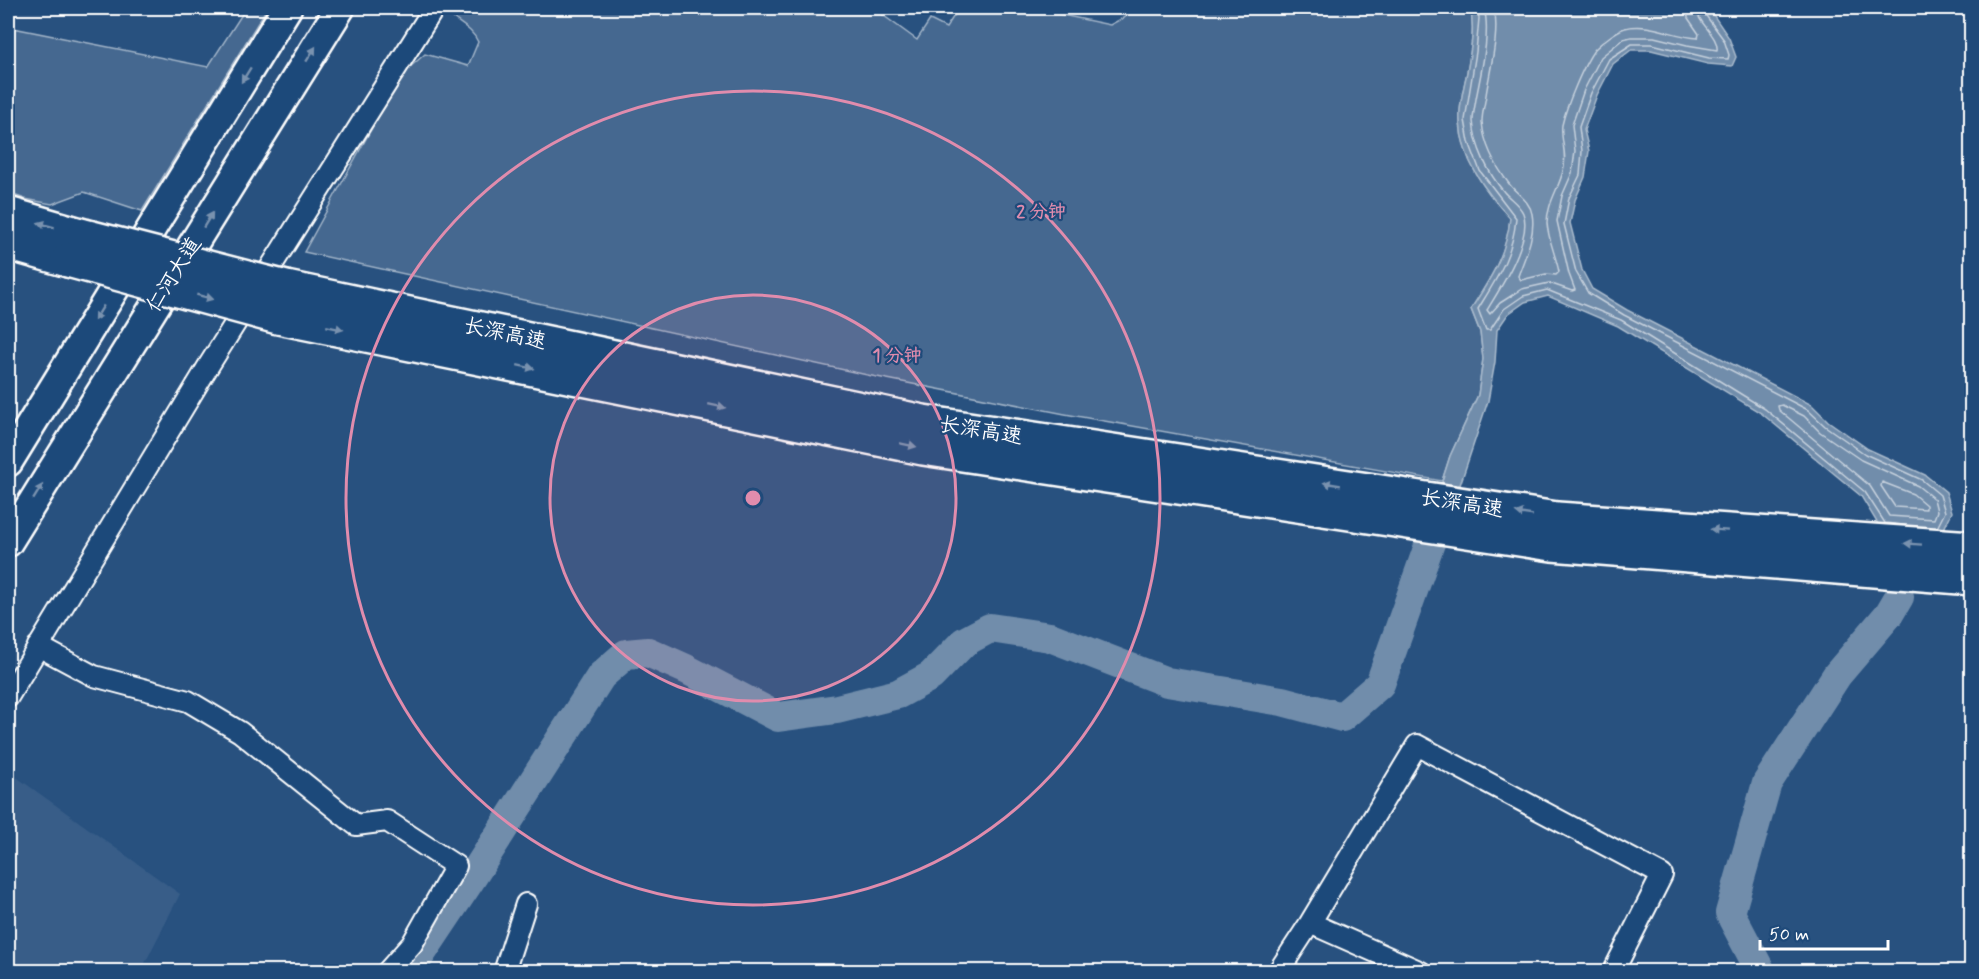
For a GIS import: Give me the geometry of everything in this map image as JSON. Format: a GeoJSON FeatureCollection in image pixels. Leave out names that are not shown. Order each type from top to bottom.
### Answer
{"type":"FeatureCollection","features":[{"type":"Feature","properties":{"kind":"highway","name":"长深高速"},"geometry":{"type":"LineString","coordinates":[[8,214],[76,248]]}},
{"type":"Feature","properties":{"kind":"highway","name":"长深高速"},"geometry":{"type":"LineString","coordinates":[[8,243],[76,248],[282,302],[946,452],[1552,544],[1971,578]]}},
{"type":"Feature","properties":{"kind":"highway","name":"长深高速"},"geometry":{"type":"LineString","coordinates":[[282,302],[923,422],[1557,519],[1971,548]]}},
{"type":"Feature","properties":{"kind":"main road","name":"仁河大道"},"geometry":{"type":"LineString","coordinates":[[8,462],[287,8]]}},
{"type":"Feature","properties":{"kind":"main road","name":"仁河大道"},"geometry":{"type":"LineString","coordinates":[[8,542],[340,8]]}},
{"type":"Feature","properties":{"kind":"street"},"geometry":{"type":"LineString","coordinates":[[8,697],[209,365],[434,8]]}},
{"type":"Feature","properties":{"kind":"street"},"geometry":{"type":"LineString","coordinates":[[38,646],[94,676],[188,701],[240,732],[356,825],[387,821],[456,866],[412,944],[387,972]]}},
{"type":"Feature","properties":{"kind":"street"},"geometry":{"type":"LineString","coordinates":[[1278,972],[1417,746],[1662,875],[1613,972]]}},
{"type":"Feature","properties":{"kind":"street"},"geometry":{"type":"LineString","coordinates":[[504,972],[526,904]]}},
{"type":"Feature","properties":{"kind":"street"},"geometry":{"type":"LineString","coordinates":[[1310,923],[1421,972]]}},
{"type":"Feature","properties":{"kind":"shaded area"},"geometry":{"type":"Polygon","coordinates":[[[246,8],[267,8],[142,211],[84,192],[52,204],[8,193],[8,27],[208,67],[246,8]]]}},
{"type":"Feature","properties":{"kind":"shaded area"},"geometry":{"type":"Polygon","coordinates":[[[450,8],[873,8],[917,40],[930,20],[946,28],[959,8],[1029,8],[1110,25],[1137,8],[1470,8],[1472,37],[1460,109],[1462,136],[1476,174],[1510,218],[1501,255],[1471,309],[1480,332],[1483,359],[1478,395],[1450,456],[1442,481],[1065,414],[872,376],[304,252],[401,75],[425,54],[468,66],[478,42],[468,29],[448,13],[450,8]]]}},
{"type":"Feature","properties":{"kind":"shaded area"},"geometry":{"type":"Polygon","coordinates":[[[8,771],[180,894],[141,971],[8,971],[8,771]]]}},
{"type":"Feature","properties":{"kind":"water"},"geometry":{"type":"Polygon","coordinates":[[[1470,8],[1706,8],[1710,10],[1729,38],[1736,57],[1732,66],[1708,64],[1651,50],[1631,50],[1613,64],[1597,95],[1584,130],[1589,151],[1585,177],[1575,200],[1570,223],[1582,270],[1592,289],[1627,310],[1812,405],[1828,421],[1868,449],[1925,475],[1946,492],[1952,512],[1941,535],[1881,529],[1861,496],[1761,413],[1618,326],[1548,296],[1525,302],[1508,314],[1497,330],[1495,362],[1488,401],[1459,488],[1446,488],[1442,481],[1450,456],[1478,395],[1483,359],[1480,332],[1471,309],[1491,277],[1501,255],[1510,218],[1476,174],[1462,136],[1460,109],[1472,38],[1470,8]]]}},
{"type":"Feature","properties":{"kind":"waterway"},"geometry":{"type":"LineString","coordinates":[[409,972],[601,676],[626,654],[648,652],[778,717],[837,709],[898,694],[931,676],[964,642],[990,628],[1050,637],[1167,682],[1282,701],[1342,717],[1380,684],[1430,543]]}},
{"type":"Feature","properties":{"kind":"waterway"},"geometry":{"type":"LineString","coordinates":[[1761,972],[1730,913],[1767,783],[1837,675],[1889,614],[1899,597]]}}]}
